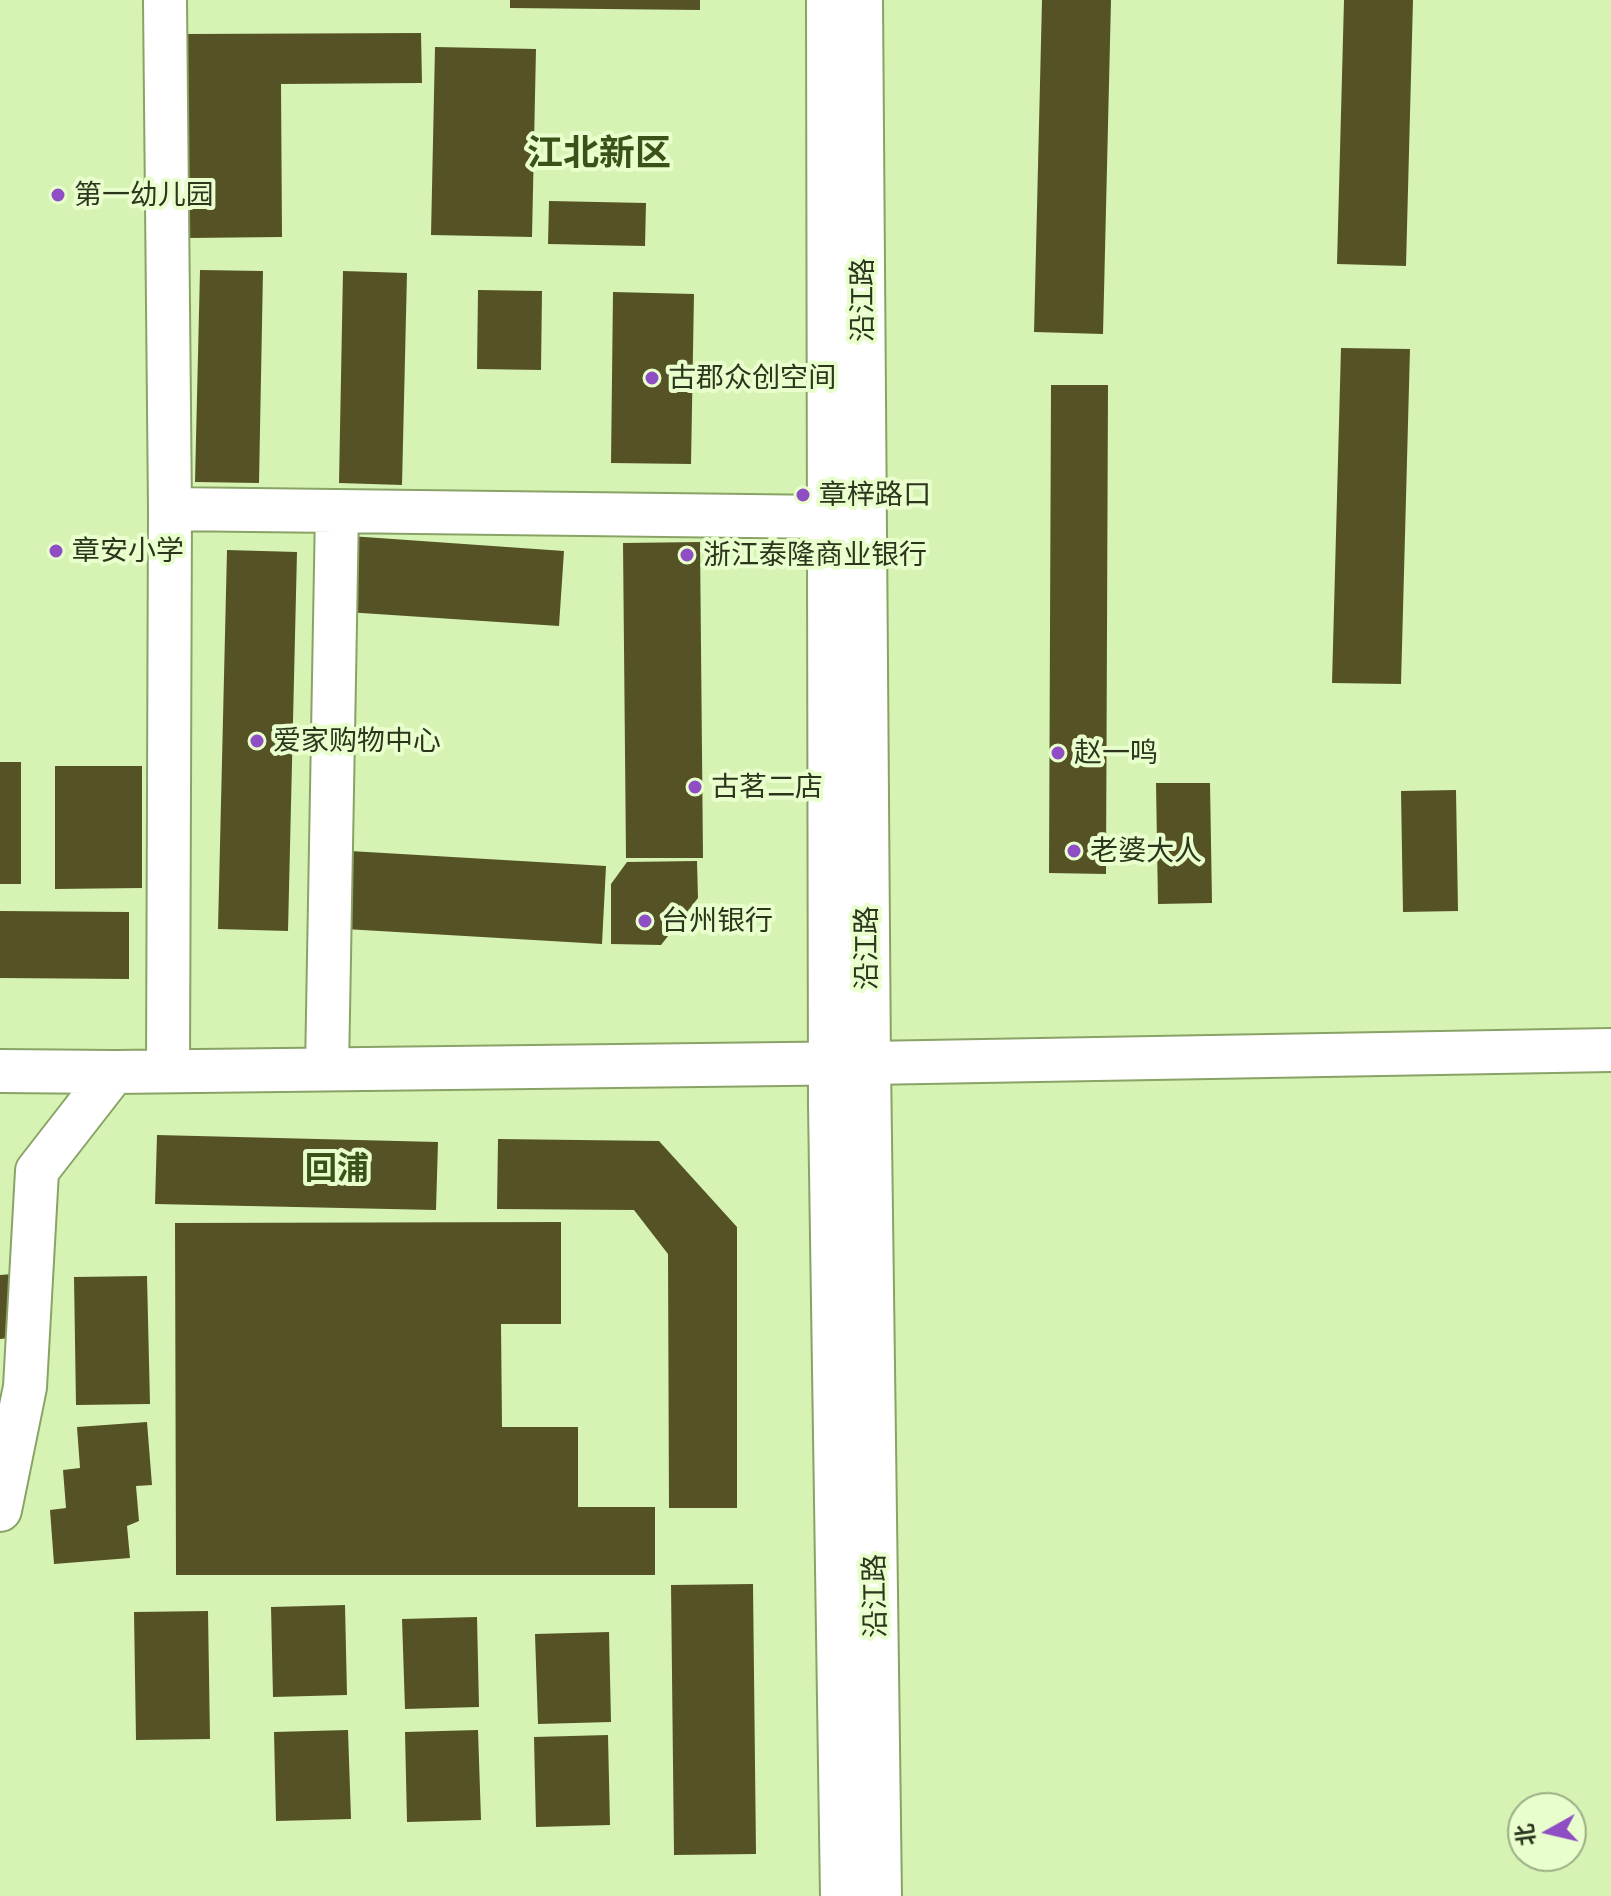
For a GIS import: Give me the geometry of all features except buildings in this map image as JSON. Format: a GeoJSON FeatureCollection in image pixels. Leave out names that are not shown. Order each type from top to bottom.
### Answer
{"type":"FeatureCollection","features":[{"type":"Feature","properties":{"kind":"main road","name":"沿江路"},"geometry":{"type":"LineString","coordinates":[[829,0],[830,517],[879,1896]]}},
{"type":"Feature","properties":{"kind":"main road","name":"沿江路"},"geometry":{"type":"LineString","coordinates":[[843,1896],[860,0]]}},
{"type":"Feature","properties":{"kind":"street"},"geometry":{"type":"LineString","coordinates":[[165,0],[170,509],[168,1071]]}},
{"type":"Feature","properties":{"kind":"street"},"geometry":{"type":"LineString","coordinates":[[170,509],[830,517]]}},
{"type":"Feature","properties":{"kind":"street"},"geometry":{"type":"LineString","coordinates":[[327,1069],[337,511]]}},
{"type":"Feature","properties":{"kind":"street"},"geometry":{"type":"LineString","coordinates":[[0,1071],[114,1072],[1611,1050]]}},
{"type":"Feature","properties":{"kind":"street"},"geometry":{"type":"LineString","coordinates":[[0,1510],[25,1387],[37,1171],[114,1072]]}},
{"type":"Feature","properties":{"kind":"place","name":"第一幼儿园"},"geometry":{"type":"Point","coordinates":[58,195]}},
{"type":"Feature","properties":{"kind":"place","name":"古郡众创空间"},"geometry":{"type":"Point","coordinates":[652,378]}},
{"type":"Feature","properties":{"kind":"place","name":"章梓路口"},"geometry":{"type":"Point","coordinates":[803,495]}},
{"type":"Feature","properties":{"kind":"place","name":"章安小学"},"geometry":{"type":"Point","coordinates":[56,551]}},
{"type":"Feature","properties":{"kind":"place","name":"浙江泰隆商业银行"},"geometry":{"type":"Point","coordinates":[687,555]}},
{"type":"Feature","properties":{"kind":"place","name":"爱家购物中心"},"geometry":{"type":"Point","coordinates":[257,741]}},
{"type":"Feature","properties":{"kind":"place","name":"赵一鸣"},"geometry":{"type":"Point","coordinates":[1058,753]}},
{"type":"Feature","properties":{"kind":"place","name":"古茗二店"},"geometry":{"type":"Point","coordinates":[695,787]}},
{"type":"Feature","properties":{"kind":"place","name":"老婆大人"},"geometry":{"type":"Point","coordinates":[1074,851]}},
{"type":"Feature","properties":{"kind":"place","name":"台州银行"},"geometry":{"type":"Point","coordinates":[645,921]}},
{"type":"Feature","properties":{"kind":"district","name":"江北新区"},"geometry":{"type":"Point","coordinates":[599,153]}},
{"type":"Feature","properties":{"kind":"district","name":"回浦"},"geometry":{"type":"Point","coordinates":[337,1168]}}]}
